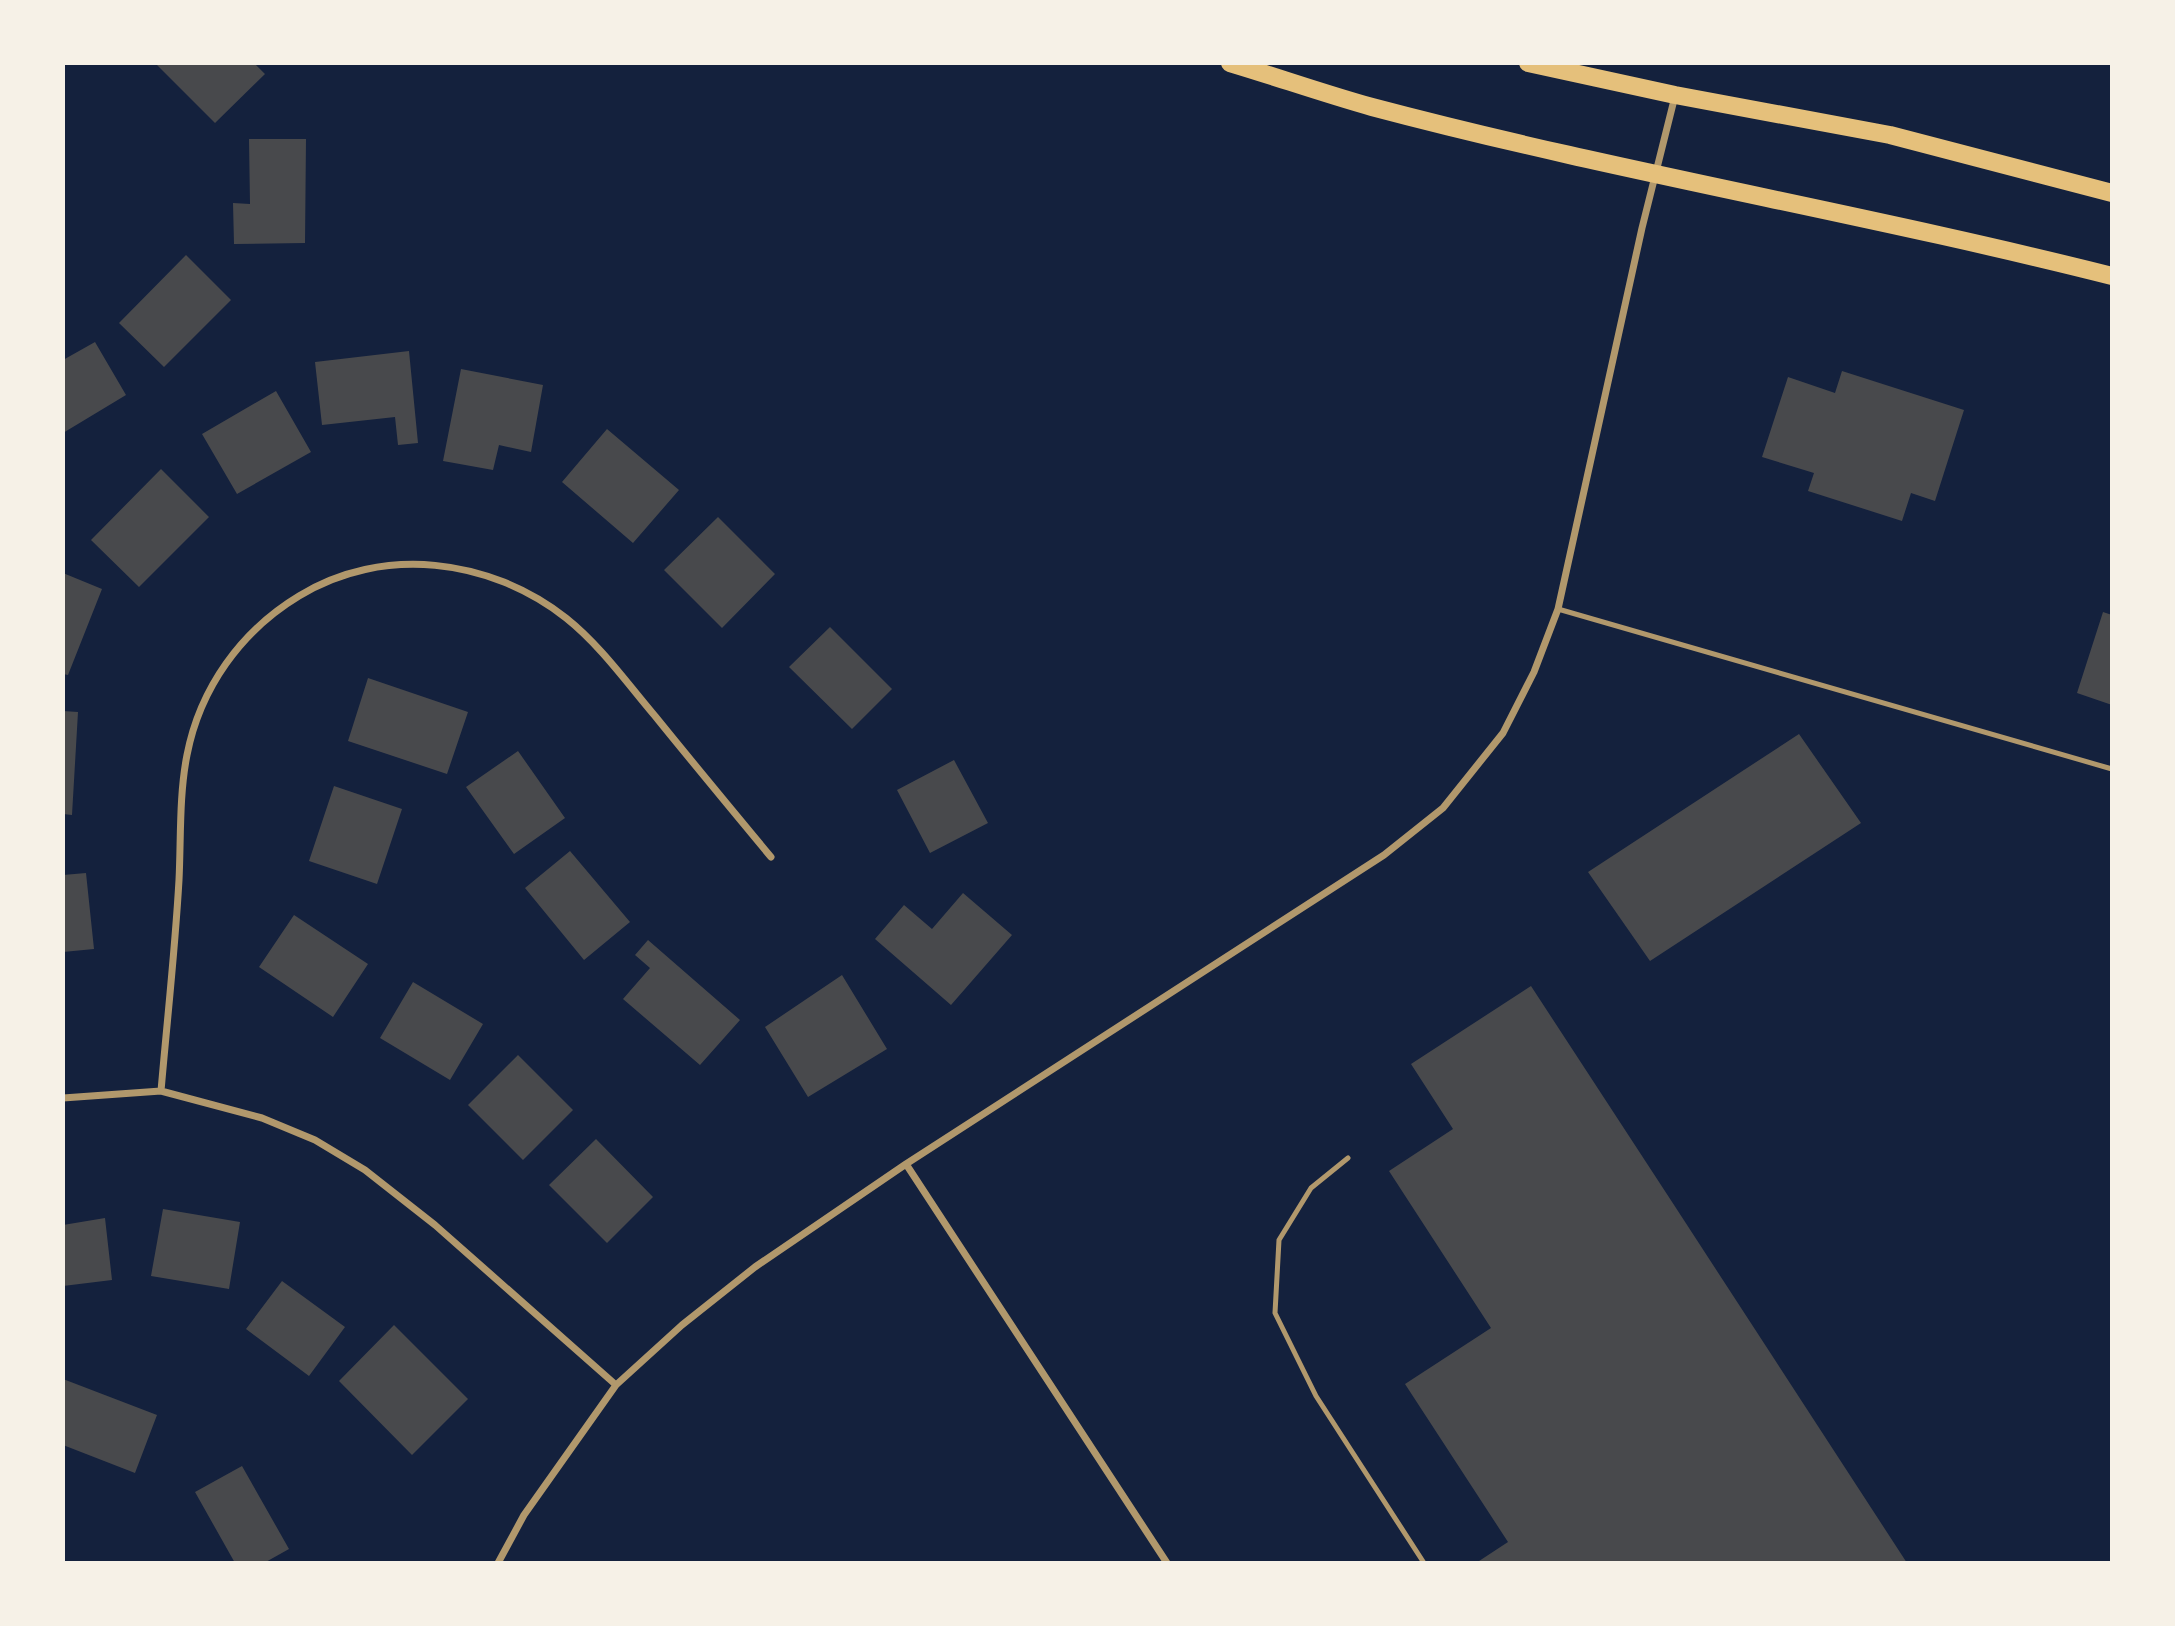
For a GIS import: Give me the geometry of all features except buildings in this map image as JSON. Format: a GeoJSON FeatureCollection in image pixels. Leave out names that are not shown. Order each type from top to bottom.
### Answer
{"type":"FeatureCollection","features":[{"type":"Feature","properties":{"kind":"main road"},"geometry":{"type":"LineString","coordinates":[[1230,63],[1371,106],[1657,174],[1970,240],[2112,276]]}},
{"type":"Feature","properties":{"kind":"main road"},"geometry":{"type":"LineString","coordinates":[[1528,63],[1675,95],[1890,135],[2112,193]]}},
{"type":"Feature","properties":{"kind":"street"},"geometry":{"type":"LineString","coordinates":[[498,1563],[524,1515],[616,1385],[682,1325],[755,1267],[906,1164],[1384,855],[1443,808],[1503,733],[1534,672],[1558,609],[1639,242],[1675,95]]}},
{"type":"Feature","properties":{"kind":"street"},"geometry":{"type":"LineString","coordinates":[[161,1091],[187,755],[208,690],[242,641],[289,602],[323,582],[372,567],[418,563],[470,570],[521,589],[567,619],[617,669],[771,857]]}},
{"type":"Feature","properties":{"kind":"street"},"geometry":{"type":"LineString","coordinates":[[63,1098],[161,1091],[262,1118],[315,1140],[365,1170],[435,1225],[616,1385]]}},
{"type":"Feature","properties":{"kind":"street"},"geometry":{"type":"LineString","coordinates":[[906,1164],[1167,1563]]}},
{"type":"Feature","properties":{"kind":"lane"},"geometry":{"type":"LineString","coordinates":[[1558,609],[2112,769]]}},
{"type":"Feature","properties":{"kind":"lane"},"geometry":{"type":"LineString","coordinates":[[1348,1158],[1311,1188],[1279,1240],[1275,1313],[1316,1396],[1424,1563]]}}]}
